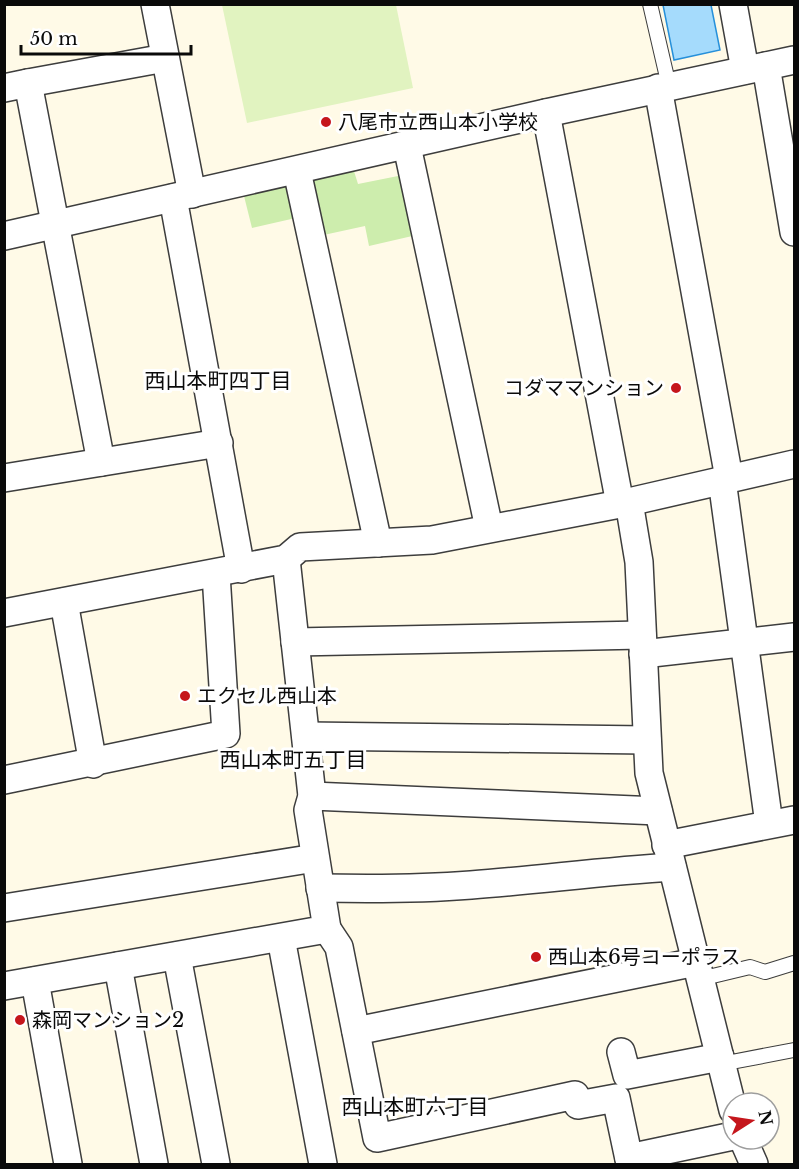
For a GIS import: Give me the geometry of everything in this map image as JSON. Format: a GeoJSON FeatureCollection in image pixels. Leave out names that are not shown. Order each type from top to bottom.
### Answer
{"type":"FeatureCollection","features":[{"type":"Feature","properties":{"kind":"street"},"geometry":{"type":"LineString","coordinates":[[4,780],[93,764],[226,734],[229,572],[219,442],[165,58],[155,4]]}},
{"type":"Feature","properties":{"kind":"street"},"geometry":{"type":"LineString","coordinates":[[733,4],[755,68],[795,232]]}},
{"type":"Feature","properties":{"kind":"street"},"geometry":{"type":"LineString","coordinates":[[100,462],[57,225],[16,85],[165,58]]}},
{"type":"Feature","properties":{"kind":"street"},"geometry":{"type":"LineString","coordinates":[[4,236],[546,113],[795,60]]}},
{"type":"Feature","properties":{"kind":"street"},"geometry":{"type":"LineString","coordinates":[[320,888],[395,889],[451,886],[669,856],[782,822],[745,644],[725,479],[663,87]]}},
{"type":"Feature","properties":{"kind":"street"},"geometry":{"type":"LineString","coordinates":[[546,113],[639,562],[649,773],[728,1091]]}},
{"type":"Feature","properties":{"kind":"street"},"geometry":{"type":"LineString","coordinates":[[406,146],[489,528]]}},
{"type":"Feature","properties":{"kind":"street"},"geometry":{"type":"LineString","coordinates":[[297,171],[378,543]]}},
{"type":"Feature","properties":{"kind":"street"},"geometry":{"type":"LineString","coordinates":[[4,478],[219,442]]}},
{"type":"Feature","properties":{"kind":"street"},"geometry":{"type":"LineString","coordinates":[[4,613],[286,560],[300,547],[432,540],[625,503],[795,464]]}},
{"type":"Feature","properties":{"kind":"street"},"geometry":{"type":"LineString","coordinates":[[286,560],[312,796],[308,810],[315,858],[327,929],[339,947],[377,1138],[575,1095],[578,1105],[616,1098],[630,1161],[721,1139]]}},
{"type":"Feature","properties":{"kind":"street"},"geometry":{"type":"LineString","coordinates":[[64,602],[93,764]]}},
{"type":"Feature","properties":{"kind":"street"},"geometry":{"type":"LineString","coordinates":[[295,642],[745,644],[795,637]]}},
{"type":"Feature","properties":{"kind":"street"},"geometry":{"type":"LineString","coordinates":[[306,736],[647,740]]}},
{"type":"Feature","properties":{"kind":"street"},"geometry":{"type":"LineString","coordinates":[[312,796],[658,811]]}},
{"type":"Feature","properties":{"kind":"street"},"geometry":{"type":"LineString","coordinates":[[4,908],[315,858]]}},
{"type":"Feature","properties":{"kind":"street"},"geometry":{"type":"LineString","coordinates":[[4,986],[327,929]]}},
{"type":"Feature","properties":{"kind":"street"},"geometry":{"type":"LineString","coordinates":[[281,938],[323,1164]]}},
{"type":"Feature","properties":{"kind":"street"},"geometry":{"type":"LineString","coordinates":[[177,956],[216,1164]]}},
{"type":"Feature","properties":{"kind":"street"},"geometry":{"type":"LineString","coordinates":[[118,966],[154,1164]]}},
{"type":"Feature","properties":{"kind":"street"},"geometry":{"type":"LineString","coordinates":[[356,1031],[698,971]]}},
{"type":"Feature","properties":{"kind":"street"},"geometry":{"type":"LineString","coordinates":[[35,981],[68,1164]]}},
{"type":"Feature","properties":{"kind":"street"},"geometry":{"type":"LineString","coordinates":[[621,1052],[627,1075],[721,1060]]}},
{"type":"Feature","properties":{"kind":"lane"},"geometry":{"type":"LineString","coordinates":[[650,4],[663,87]]}},
{"type":"Feature","properties":{"kind":"lane"},"geometry":{"type":"LineString","coordinates":[[698,971],[750,967],[765,972],[795,963]]}},
{"type":"Feature","properties":{"kind":"lane"},"geometry":{"type":"LineString","coordinates":[[721,1060],[795,1050]]}},
{"type":"Feature","properties":{"kind":"green space"},"geometry":{"type":"Polygon","coordinates":[[[222,5],[396,5],[413,88],[247,123],[222,5]]]}},
{"type":"Feature","properties":{"kind":"green space"},"geometry":{"type":"Polygon","coordinates":[[[353,168],[358,184],[408,174],[421,234],[369,246],[365,226],[319,236],[308,187],[313,177],[353,168]]]}},
{"type":"Feature","properties":{"kind":"green space"},"geometry":{"type":"Polygon","coordinates":[[[284,183],[293,186],[300,217],[252,228],[243,192],[284,183]]]}},
{"type":"Feature","properties":{"kind":"water"},"geometry":{"type":"Polygon","coordinates":[[[663,5],[711,5],[720,50],[674,60],[663,5]]]}},
{"type":"Feature","properties":{"kind":"place","name":"八尾市立西山本小学校"},"geometry":{"type":"Point","coordinates":[326,122]}},
{"type":"Feature","properties":{"kind":"place","name":"コダママンション"},"geometry":{"type":"Point","coordinates":[676,388]}},
{"type":"Feature","properties":{"kind":"place","name":"エクセル西山本"},"geometry":{"type":"Point","coordinates":[185,696]}},
{"type":"Feature","properties":{"kind":"place","name":"西山本6号コーポラス"},"geometry":{"type":"Point","coordinates":[536,957]}},
{"type":"Feature","properties":{"kind":"place","name":"森岡マンション2"},"geometry":{"type":"Point","coordinates":[20,1020]}},
{"type":"Feature","properties":{"kind":"district","name":"西山本町四丁目"},"geometry":{"type":"Point","coordinates":[218,381]}},
{"type":"Feature","properties":{"kind":"district","name":"西山本町五丁目"},"geometry":{"type":"Point","coordinates":[293,760]}},
{"type":"Feature","properties":{"kind":"district","name":"西山本町六丁目"},"geometry":{"type":"Point","coordinates":[415,1107]}}]}
